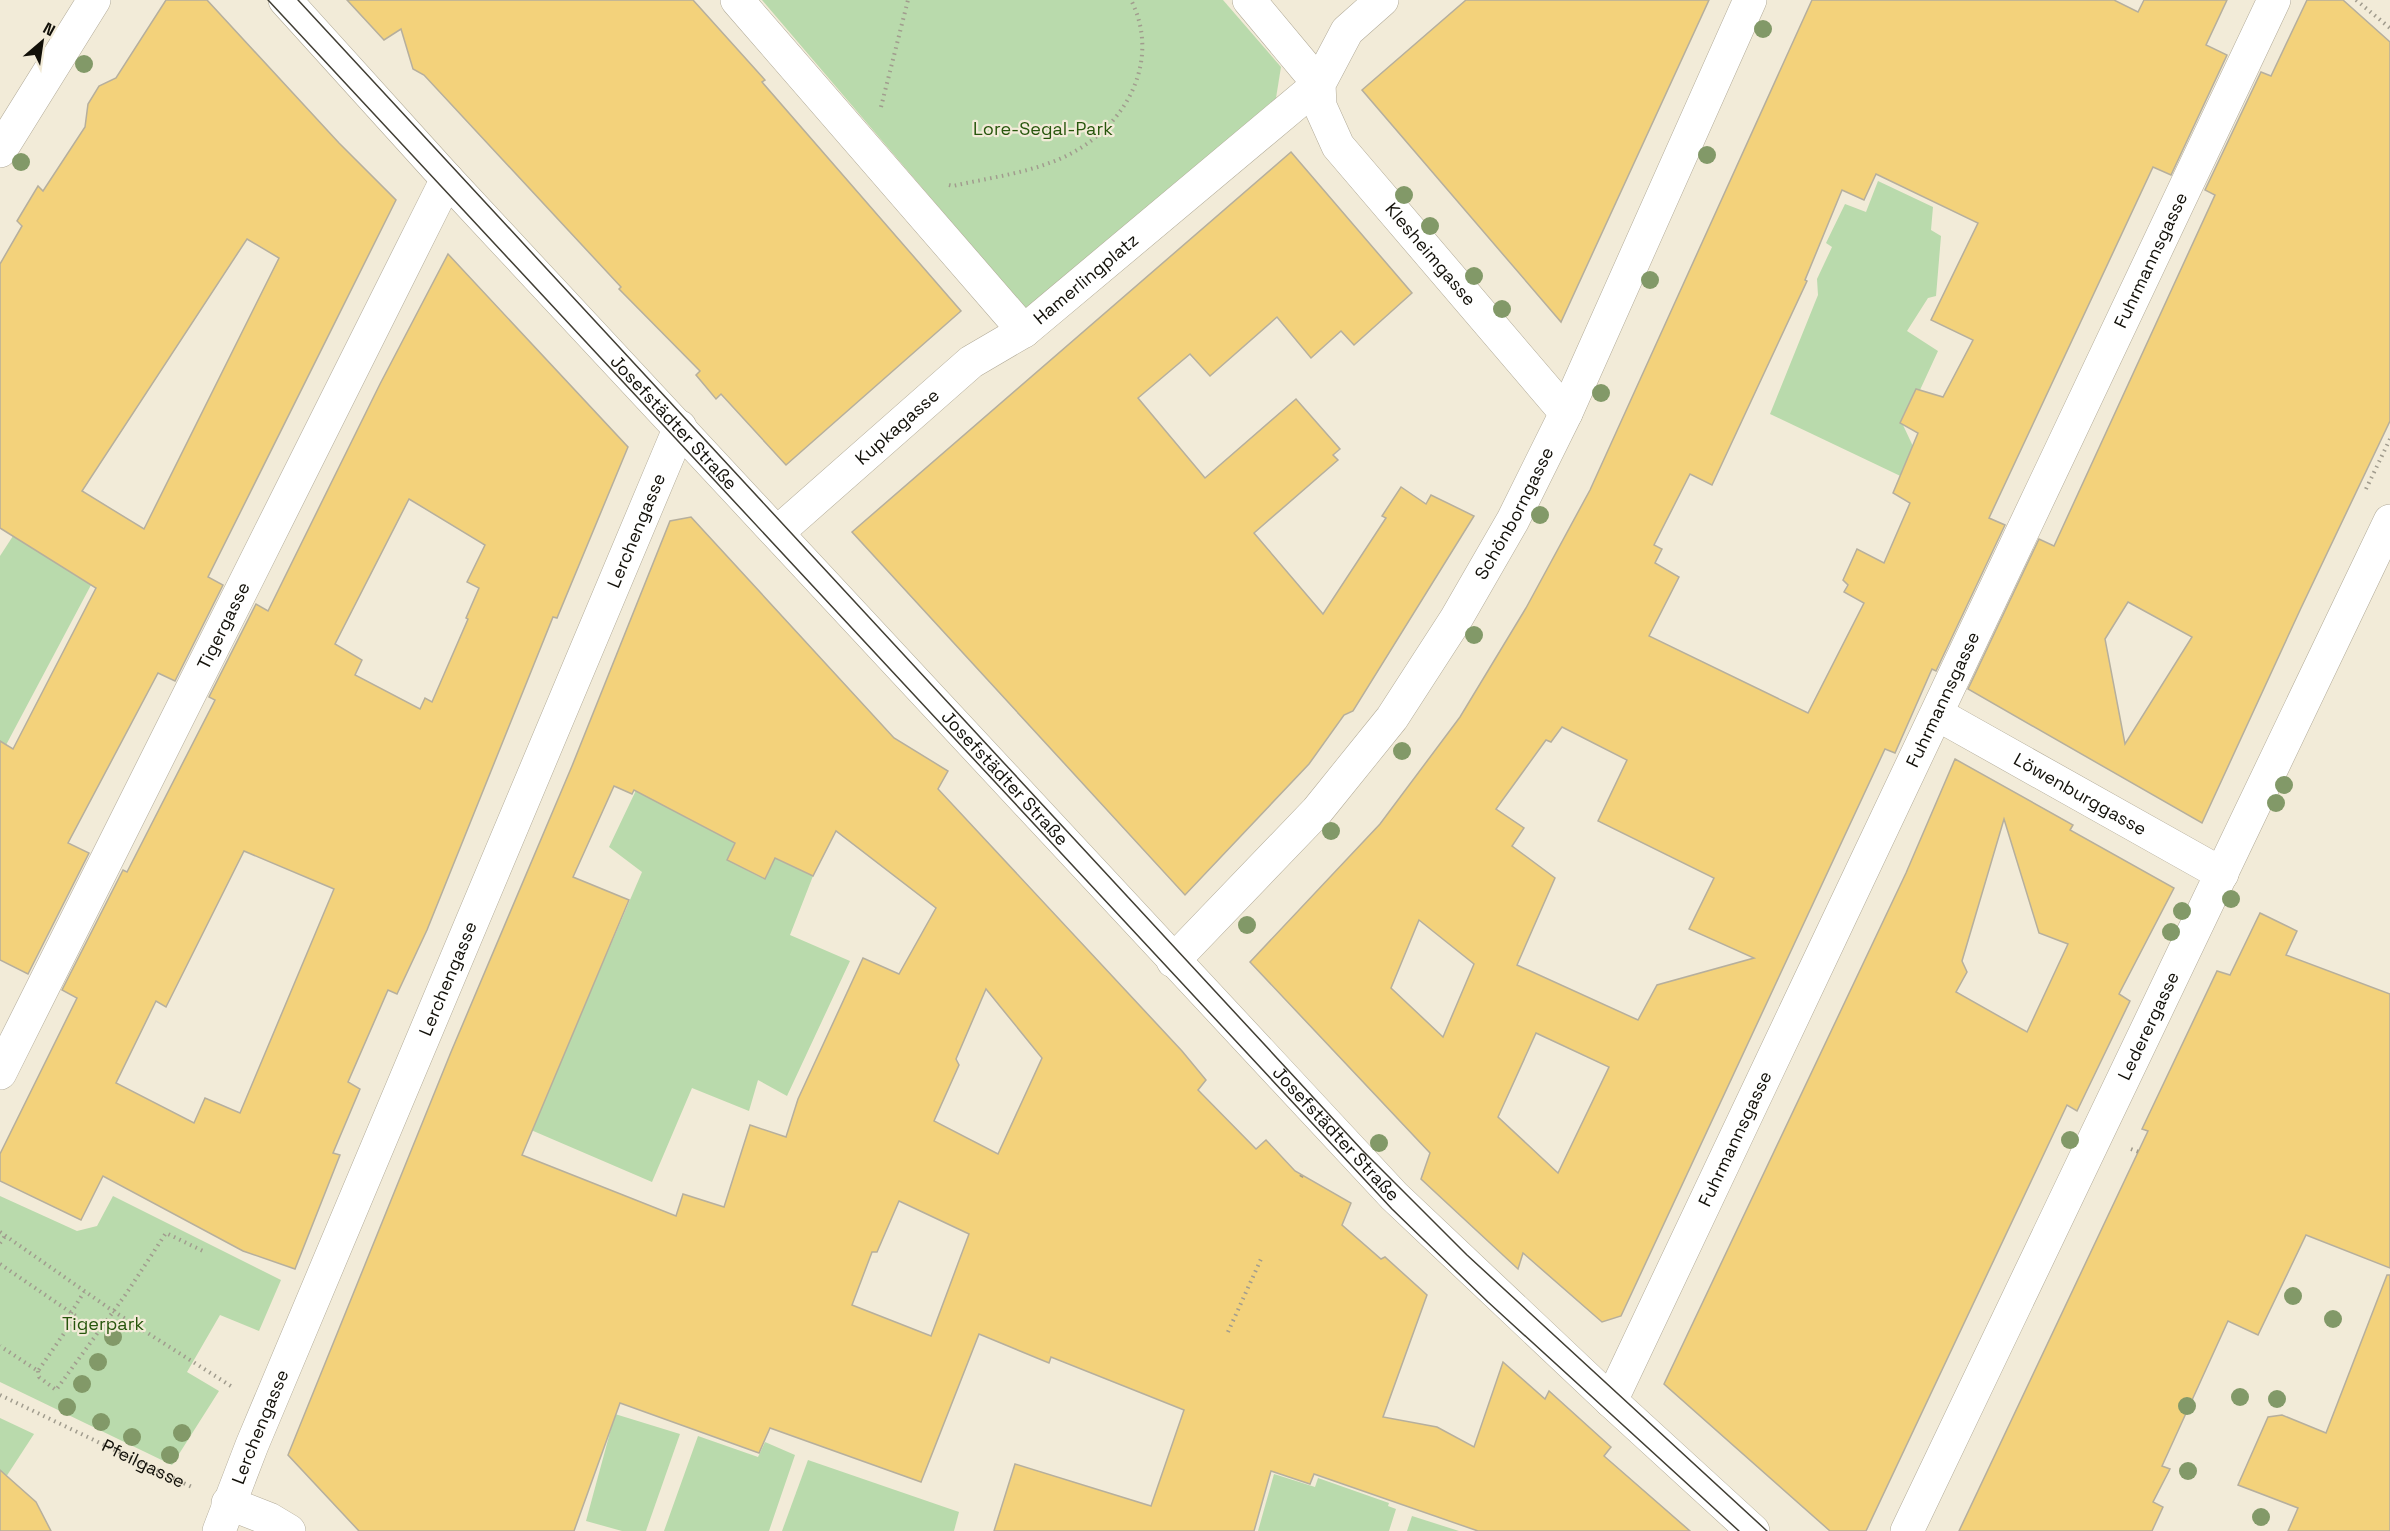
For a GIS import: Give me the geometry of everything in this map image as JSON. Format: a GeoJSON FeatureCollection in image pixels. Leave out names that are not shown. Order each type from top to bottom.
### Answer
{"type":"FeatureCollection","features":[{"type":"Feature","properties":{"kind":"street"},"geometry":{"type":"LineString","coordinates":[[0,151],[94,0]]}},
{"type":"Feature","properties":{"kind":"street","name":"Josefstädter Straße"},"geometry":{"type":"LineString","coordinates":[[285,0],[447,179],[1394,1196],[1611,1401],[1753,1531]]}},
{"type":"Feature","properties":{"kind":"street","name":"Hamerlingplatz"},"geometry":{"type":"LineString","coordinates":[[737,0],[1024,331],[1319,84]]}},
{"type":"Feature","properties":{"kind":"street"},"geometry":{"type":"LineString","coordinates":[[1249,0],[1319,84],[1347,31],[1382,0]]}},
{"type":"Feature","properties":{"kind":"street","name":"Schönborngasse"},"geometry":{"type":"LineString","coordinates":[[1173,961],[1317,811],[1392,718],[1456,619],[1514,520],[1566,413],[1750,0]]}},
{"type":"Feature","properties":{"kind":"street","name":"Fuhrmannsgasse"},"geometry":{"type":"LineString","coordinates":[[1611,1401],[2274,0]]}},
{"type":"Feature","properties":{"kind":"street","name":"Klesheimgasse"},"geometry":{"type":"LineString","coordinates":[[1319,84],[1320,106],[1338,146],[1566,413]]}},
{"type":"Feature","properties":{"kind":"street","name":"Tigergasse"},"geometry":{"type":"LineString","coordinates":[[0,1073],[447,179]]}},
{"type":"Feature","properties":{"kind":"street","name":"Kupkagasse"},"geometry":{"type":"LineString","coordinates":[[778,532],[971,362],[1024,331]]}},
{"type":"Feature","properties":{"kind":"street","name":"Lerchengasse"},"geometry":{"type":"LineString","coordinates":[[224,1517],[267,1408],[680,427]]}},
{"type":"Feature","properties":{"kind":"street","name":"Lederergasse"},"geometry":{"type":"LineString","coordinates":[[1907,1531],[2390,521]]}},
{"type":"Feature","properties":{"kind":"street","name":"Löwenburggasse"},"geometry":{"type":"LineString","coordinates":[[1937,714],[2222,874]]}},
{"type":"Feature","properties":{"kind":"street"},"geometry":{"type":"LineString","coordinates":[[224,1517],[269,1519],[289,1531]]}},
{"type":"Feature","properties":{"kind":"path"},"geometry":{"type":"LineString","coordinates":[[882,169],[881,108],[908,0]]}},
{"type":"Feature","properties":{"kind":"path"},"geometry":{"type":"LineString","coordinates":[[943,183],[953,186],[1034,168],[1072,153],[1108,126],[1127,100],[1140,74],[1144,46],[1138,13],[1131,0]]}},
{"type":"Feature","properties":{"kind":"path"},"geometry":{"type":"LineString","coordinates":[[2356,0],[2390,28]]}},
{"type":"Feature","properties":{"kind":"path"},"geometry":{"type":"LineString","coordinates":[[1300,1177],[1304,1172]]}},
{"type":"Feature","properties":{"kind":"path"},"geometry":{"type":"LineString","coordinates":[[0,1264],[76,1316],[38,1371],[39,1377],[56,1390],[166,1233],[203,1251]]}},
{"type":"Feature","properties":{"kind":"path"},"geometry":{"type":"LineString","coordinates":[[0,1243],[2,1234],[84,1292],[267,1408]]}},
{"type":"Feature","properties":{"kind":"path"},"geometry":{"type":"LineString","coordinates":[[1228,1332],[1261,1260]]}},
{"type":"Feature","properties":{"kind":"path"},"geometry":{"type":"LineString","coordinates":[[71,1313],[84,1292]]}},
{"type":"Feature","properties":{"kind":"path"},"geometry":{"type":"LineString","coordinates":[[0,1346],[38,1371]]}},
{"type":"Feature","properties":{"kind":"path","name":"Pfeilgasse"},"geometry":{"type":"LineString","coordinates":[[0,1395],[224,1517]]}},
{"type":"Feature","properties":{"kind":"green space","name":"Lore-Segal-Park"},"geometry":{"type":"Polygon","coordinates":[[[762,0],[1223,0],[1281,67],[1276,98],[1029,313],[762,0]]]}},
{"type":"Feature","properties":{"kind":"green space"},"geometry":{"type":"Polygon","coordinates":[[[1878,181],[1933,207],[1931,230],[1941,236],[1936,296],[1928,298],[1907,331],[1938,351],[1920,390],[1916,389],[1900,423],[1918,457],[1913,482],[1770,414],[1818,295],[1817,279],[1832,247],[1826,243],[1845,204],[1866,212],[1878,181]]]}},
{"type":"Feature","properties":{"kind":"green space"},"geometry":{"type":"Polygon","coordinates":[[[13,536],[91,585],[6,745],[0,741],[0,556],[13,536]]]}},
{"type":"Feature","properties":{"kind":"green space"},"geometry":{"type":"Polygon","coordinates":[[[690,677],[729,716],[683,816],[735,843],[727,860],[764,879],[775,858],[813,876],[790,935],[850,961],[787,1096],[758,1080],[749,1111],[692,1088],[652,1182],[531,1130],[642,872],[609,847],[690,677]]]}},
{"type":"Feature","properties":{"kind":"green space","name":"Tigerpark"},"geometry":{"type":"Polygon","coordinates":[[[0,1196],[77,1231],[97,1226],[113,1196],[281,1280],[259,1331],[220,1315],[187,1372],[219,1391],[172,1465],[0,1382],[0,1196]]]}},
{"type":"Feature","properties":{"kind":"green space"},"geometry":{"type":"Polygon","coordinates":[[[615,1414],[680,1434],[646,1531],[622,1531],[586,1521],[615,1414]]]}},
{"type":"Feature","properties":{"kind":"green space"},"geometry":{"type":"Polygon","coordinates":[[[0,1418],[34,1434],[4,1480],[0,1478],[0,1418]]]}},
{"type":"Feature","properties":{"kind":"green space"},"geometry":{"type":"Polygon","coordinates":[[[698,1436],[758,1457],[765,1442],[795,1455],[769,1531],[664,1531],[698,1436]]]}},
{"type":"Feature","properties":{"kind":"green space"},"geometry":{"type":"Polygon","coordinates":[[[808,1460],[959,1512],[954,1531],[782,1531],[808,1460]]]}},
{"type":"Feature","properties":{"kind":"green space"},"geometry":{"type":"Polygon","coordinates":[[[1274,1474],[1315,1487],[1318,1478],[1389,1503],[1388,1506],[1396,1509],[1389,1531],[1258,1531],[1274,1474]]]}},
{"type":"Feature","properties":{"kind":"green space"},"geometry":{"type":"Polygon","coordinates":[[[1412,1516],[1459,1531],[1407,1531],[1412,1516]]]}},
{"type":"Feature","properties":{"kind":"building"},"geometry":{"type":"Polygon","coordinates":[[[166,0],[207,0],[339,143],[396,200],[208,577],[223,585],[175,681],[158,673],[68,843],[89,853],[28,974],[0,960],[0,741],[13,749],[96,588],[0,528],[0,264],[22,226],[17,221],[38,186],[43,191],[85,127],[88,104],[99,86],[116,78],[166,0]],[[247,239],[82,491],[144,529],[279,258],[247,239]]]}},
{"type":"Feature","properties":{"kind":"building"},"geometry":{"type":"Polygon","coordinates":[[[347,0],[693,0],[765,80],[762,82],[961,311],[786,465],[721,394],[716,399],[696,375],[700,371],[619,289],[621,287],[424,75],[413,69],[401,29],[384,40],[347,0]]]}},
{"type":"Feature","properties":{"kind":"building"},"geometry":{"type":"Polygon","coordinates":[[[1466,0],[1709,0],[1561,322],[1362,90],[1466,0]]]}},
{"type":"Feature","properties":{"kind":"building"},"geometry":{"type":"Polygon","coordinates":[[[1812,0],[2114,0],[2138,12],[2144,0],[2227,0],[2206,45],[2227,55],[2171,175],[2153,167],[1989,518],[2005,525],[1936,671],[1932,669],[1895,753],[1885,749],[1621,1316],[1602,1322],[1523,1253],[1518,1269],[1421,1179],[1430,1153],[1250,962],[1380,824],[1460,717],[1526,608],[1590,490],[1812,0]],[[1876,174],[1864,200],[1842,190],[1805,280],[1807,281],[1712,485],[1690,474],[1654,545],[1662,549],[1655,563],[1679,577],[1649,636],[1808,713],[1864,603],[1844,592],[1848,585],[1843,580],[1857,549],[1884,563],[1910,503],[1893,493],[1918,433],[1900,423],[1916,389],[1943,397],[1973,340],[1931,320],[1978,223],[1876,174]],[[1562,727],[1551,742],[1546,740],[1496,809],[1524,828],[1512,846],[1555,878],[1517,965],[1638,1020],[1657,985],[1754,958],[1689,929],[1714,878],[1598,821],[1627,760],[1562,727]],[[1419,920],[1391,988],[1443,1037],[1474,964],[1419,920]],[[1536,1033],[1498,1117],[1558,1173],[1609,1067],[1536,1033]]]}},
{"type":"Feature","properties":{"kind":"building"},"geometry":{"type":"Polygon","coordinates":[[[2307,0],[2343,0],[2390,42],[2390,421],[2202,823],[1968,689],[2039,539],[2054,546],[2215,195],[2205,190],[2261,72],[2271,76],[2307,0]],[[2128,602],[2105,639],[2125,744],[2192,637],[2128,602]]]}},
{"type":"Feature","properties":{"kind":"building"},"geometry":{"type":"Polygon","coordinates":[[[1291,152],[1412,293],[1354,345],[1341,331],[1311,358],[1277,317],[1210,376],[1190,354],[1138,398],[1205,478],[1296,399],[1340,449],[1333,455],[1338,460],[1254,533],[1323,614],[1386,518],[1382,516],[1401,487],[1426,504],[1431,495],[1474,516],[1353,711],[1344,715],[1309,764],[1185,895],[852,532],[1291,152]]]}},
{"type":"Feature","properties":{"kind":"building"},"geometry":{"type":"Polygon","coordinates":[[[448,254],[628,447],[557,618],[553,617],[427,930],[397,994],[388,990],[348,1082],[360,1089],[333,1153],[340,1155],[295,1269],[243,1251],[103,1176],[81,1220],[0,1181],[0,1154],[77,998],[62,990],[123,870],[127,872],[215,700],[209,697],[256,604],[268,611],[380,384],[448,254]],[[409,499],[335,644],[362,660],[355,675],[420,709],[425,698],[432,702],[468,619],[466,618],[479,588],[467,582],[485,545],[409,499]],[[244,851],[166,1007],[156,1001],[116,1083],[194,1123],[205,1098],[240,1113],[334,889],[244,851]]]}},
{"type":"Feature","properties":{"kind":"building"},"geometry":{"type":"Polygon","coordinates":[[[691,517],[894,738],[948,771],[938,789],[1182,1051],[1206,1080],[1198,1090],[1256,1149],[1266,1140],[1295,1171],[1351,1203],[1342,1225],[1381,1259],[1385,1257],[1427,1295],[1383,1417],[1437,1427],[1474,1447],[1503,1362],[1545,1399],[1549,1391],[1611,1447],[1604,1456],[1690,1531],[1478,1531],[1314,1474],[1310,1484],[1271,1471],[1254,1531],[994,1531],[1015,1464],[1151,1506],[1184,1410],[1051,1357],[1049,1363],[979,1334],[921,1482],[770,1428],[759,1453],[620,1403],[574,1531],[359,1531],[288,1455],[451,1052],[572,766],[670,521],[691,517]],[[614,786],[573,877],[629,900],[522,1155],[676,1216],[683,1194],[724,1207],[750,1125],[786,1137],[798,1099],[863,958],[899,974],[936,908],[836,831],[813,876],[775,858],[765,879],[727,860],[735,843],[634,790],[632,794],[614,786]],[[986,989],[956,1059],[959,1065],[934,1121],[998,1154],[1042,1058],[986,989]],[[899,1201],[877,1252],[872,1252],[852,1305],[931,1336],[969,1234],[899,1201]]]}},
{"type":"Feature","properties":{"kind":"building"},"geometry":{"type":"Polygon","coordinates":[[[1955,759],[2073,825],[2070,830],[2174,888],[2119,994],[2130,1001],[2077,1111],[2067,1105],[1866,1531],[1830,1531],[1664,1384],[1906,873],[1955,759]],[[2004,819],[1962,961],[1967,972],[1956,992],[2027,1032],[2068,944],[2039,933],[2004,819]]]}},
{"type":"Feature","properties":{"kind":"building"},"geometry":{"type":"Polygon","coordinates":[[[2260,913],[2297,931],[2286,955],[2390,994],[2390,1268],[2306,1235],[2258,1335],[2228,1321],[2162,1466],[2170,1469],[2153,1502],[2163,1507],[2152,1531],[1959,1531],[2148,1131],[2142,1129],[2217,971],[2230,975],[2260,913]]]}},
{"type":"Feature","properties":{"kind":"building"},"geometry":{"type":"Polygon","coordinates":[[[2387,1275],[2390,1275],[2390,1531],[2288,1531],[2298,1508],[2238,1485],[2268,1417],[2282,1415],[2326,1433],[2387,1275]]]}},
{"type":"Feature","properties":{"kind":"building"},"geometry":{"type":"Polygon","coordinates":[[[0,1470],[36,1502],[51,1531],[0,1531],[0,1470]]]}},
{"type":"Feature","properties":{"kind":"tram line"},"geometry":{"type":"LineString","coordinates":[[268,0],[1392,1209],[1488,1302],[1739,1531]]}},
{"type":"Feature","properties":{"kind":"tram line"},"geometry":{"type":"LineString","coordinates":[[298,0],[1362,1150],[1467,1255],[1767,1531]]}}]}
